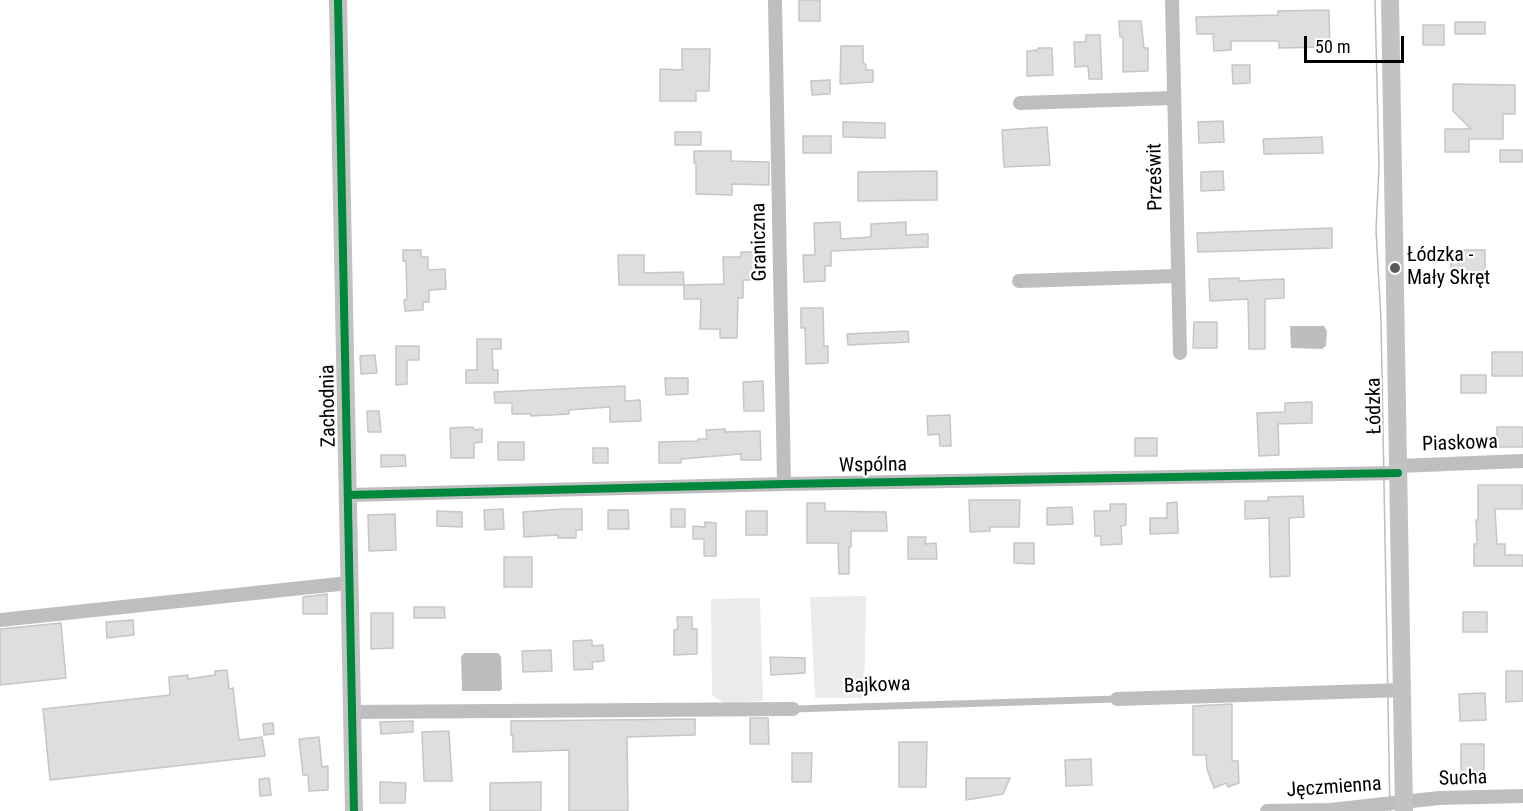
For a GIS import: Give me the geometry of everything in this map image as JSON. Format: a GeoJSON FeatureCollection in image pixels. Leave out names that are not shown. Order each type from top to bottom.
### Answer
{"type":"FeatureCollection","features":[{"type":"Feature","properties":{"kind":"street","name":"Zachodnia"},"geometry":{"type":"LineString","coordinates":[[338,0],[354,811]]}},
{"type":"Feature","properties":{"kind":"street","name":"Graniczna"},"geometry":{"type":"LineString","coordinates":[[775,0],[784,484]]}},
{"type":"Feature","properties":{"kind":"street","name":"Prześwit"},"geometry":{"type":"LineString","coordinates":[[1172,0],[1180,353]]}},
{"type":"Feature","properties":{"kind":"street","name":"Łódzka"},"geometry":{"type":"LineString","coordinates":[[1390,0],[1404,806]]}},
{"type":"Feature","properties":{"kind":"street"},"geometry":{"type":"LineString","coordinates":[[1020,103],[1174,98]]}},
{"type":"Feature","properties":{"kind":"street"},"geometry":{"type":"LineString","coordinates":[[1019,281],[1178,276]]}},
{"type":"Feature","properties":{"kind":"street","name":"Piaskowa"},"geometry":{"type":"LineString","coordinates":[[1398,469],[1523,461]]}},
{"type":"Feature","properties":{"kind":"street","name":"Wspólna"},"geometry":{"type":"LineString","coordinates":[[348,495],[1398,469]]}},
{"type":"Feature","properties":{"kind":"street"},"geometry":{"type":"LineString","coordinates":[[0,620],[350,582]]}},
{"type":"Feature","properties":{"kind":"street","name":"Bajkowa"},"geometry":{"type":"LineString","coordinates":[[1117,699],[1402,690]]}},
{"type":"Feature","properties":{"kind":"street","name":"Bajkowa"},"geometry":{"type":"LineString","coordinates":[[352,712],[793,709]]}},
{"type":"Feature","properties":{"kind":"street","name":"Sucha"},"geometry":{"type":"LineString","coordinates":[[1404,806],[1439,798],[1523,796]]}},
{"type":"Feature","properties":{"kind":"street","name":"Jęczmienna"},"geometry":{"type":"LineString","coordinates":[[1267,811],[1404,806]]}},
{"type":"Feature","properties":{"kind":"lane","name":"Bajkowa"},"geometry":{"type":"LineString","coordinates":[[793,709],[1117,699]]}},
{"type":"Feature","properties":{"kind":"shaded area"},"geometry":{"type":"Polygon","coordinates":[[[1290,326],[1324,326],[1327,331],[1326,346],[1322,349],[1291,348],[1290,326]]]}},
{"type":"Feature","properties":{"kind":"shaded area"},"geometry":{"type":"Polygon","coordinates":[[[866,596],[864,698],[815,698],[810,597],[866,596]]]}},
{"type":"Feature","properties":{"kind":"shaded area"},"geometry":{"type":"Polygon","coordinates":[[[760,598],[763,701],[724,703],[712,695],[711,599],[760,598]]]}},
{"type":"Feature","properties":{"kind":"shaded area"},"geometry":{"type":"Polygon","coordinates":[[[465,653],[498,653],[501,657],[502,689],[500,691],[462,691],[461,656],[465,653]]]}},
{"type":"Feature","properties":{"kind":"building"},"geometry":{"type":"Polygon","coordinates":[[[799,0],[820,0],[820,21],[799,21],[799,0]]]}},
{"type":"Feature","properties":{"kind":"building"},"geometry":{"type":"Polygon","coordinates":[[[1329,10],[1330,47],[1279,48],[1279,41],[1231,41],[1231,50],[1214,51],[1213,34],[1197,34],[1196,17],[1278,15],[1278,11],[1329,10]]]}},
{"type":"Feature","properties":{"kind":"building"},"geometry":{"type":"Polygon","coordinates":[[[1119,21],[1141,21],[1144,48],[1148,48],[1148,71],[1123,72],[1123,37],[1120,37],[1119,21]]]}},
{"type":"Feature","properties":{"kind":"building"},"geometry":{"type":"Polygon","coordinates":[[[1455,22],[1485,22],[1485,34],[1455,34],[1455,22]]]}},
{"type":"Feature","properties":{"kind":"building"},"geometry":{"type":"Polygon","coordinates":[[[1423,25],[1444,25],[1444,45],[1423,45],[1423,25]]]}},
{"type":"Feature","properties":{"kind":"building"},"geometry":{"type":"Polygon","coordinates":[[[1086,35],[1100,35],[1102,79],[1089,79],[1088,66],[1075,67],[1074,42],[1086,42],[1086,35]]]}},
{"type":"Feature","properties":{"kind":"building"},"geometry":{"type":"Polygon","coordinates":[[[841,46],[863,46],[863,62],[866,70],[873,70],[873,82],[840,84],[841,46]]]}},
{"type":"Feature","properties":{"kind":"building"},"geometry":{"type":"Polygon","coordinates":[[[1038,48],[1052,48],[1053,75],[1027,76],[1027,51],[1038,50],[1038,48]]]}},
{"type":"Feature","properties":{"kind":"building"},"geometry":{"type":"Polygon","coordinates":[[[682,49],[710,49],[709,91],[696,91],[696,101],[660,101],[660,69],[682,70],[682,49]]]}},
{"type":"Feature","properties":{"kind":"building"},"geometry":{"type":"Polygon","coordinates":[[[1232,65],[1250,65],[1250,83],[1233,84],[1232,65]]]}},
{"type":"Feature","properties":{"kind":"building"},"geometry":{"type":"Polygon","coordinates":[[[830,80],[830,94],[812,95],[811,81],[830,80]]]}},
{"type":"Feature","properties":{"kind":"building"},"geometry":{"type":"Polygon","coordinates":[[[1453,84],[1515,85],[1515,114],[1503,114],[1503,139],[1469,139],[1469,152],[1445,152],[1445,129],[1471,129],[1453,111],[1453,84]]]}},
{"type":"Feature","properties":{"kind":"building"},"geometry":{"type":"Polygon","coordinates":[[[1223,121],[1224,142],[1199,143],[1198,122],[1223,121]]]}},
{"type":"Feature","properties":{"kind":"building"},"geometry":{"type":"Polygon","coordinates":[[[843,122],[885,123],[885,138],[843,137],[843,122]]]}},
{"type":"Feature","properties":{"kind":"building"},"geometry":{"type":"Polygon","coordinates":[[[1047,127],[1050,165],[1004,167],[1002,130],[1047,127]]]}},
{"type":"Feature","properties":{"kind":"building"},"geometry":{"type":"Polygon","coordinates":[[[675,132],[701,132],[701,145],[675,145],[675,132]]]}},
{"type":"Feature","properties":{"kind":"building"},"geometry":{"type":"Polygon","coordinates":[[[803,136],[831,136],[831,153],[803,153],[803,136]]]}},
{"type":"Feature","properties":{"kind":"building"},"geometry":{"type":"Polygon","coordinates":[[[1322,137],[1323,153],[1264,154],[1263,139],[1322,137]]]}},
{"type":"Feature","properties":{"kind":"building"},"geometry":{"type":"Polygon","coordinates":[[[1500,150],[1522,150],[1522,162],[1500,162],[1500,150]]]}},
{"type":"Feature","properties":{"kind":"building"},"geometry":{"type":"Polygon","coordinates":[[[694,151],[731,151],[731,161],[769,162],[769,185],[732,184],[732,195],[696,194],[694,151]]]}},
{"type":"Feature","properties":{"kind":"building"},"geometry":{"type":"Polygon","coordinates":[[[937,171],[937,200],[858,201],[858,172],[937,171]]]}},
{"type":"Feature","properties":{"kind":"building"},"geometry":{"type":"Polygon","coordinates":[[[1223,171],[1224,190],[1201,191],[1201,172],[1223,171]]]}},
{"type":"Feature","properties":{"kind":"building"},"geometry":{"type":"Polygon","coordinates":[[[840,222],[841,239],[871,237],[871,224],[906,222],[906,235],[928,234],[928,247],[831,251],[831,266],[825,266],[825,281],[804,282],[803,255],[815,255],[814,223],[840,222]]]}},
{"type":"Feature","properties":{"kind":"building"},"geometry":{"type":"Polygon","coordinates":[[[1332,228],[1332,248],[1198,252],[1197,233],[1332,228]]]}},
{"type":"Feature","properties":{"kind":"building"},"geometry":{"type":"Polygon","coordinates":[[[403,250],[421,250],[421,257],[428,257],[428,270],[445,269],[446,289],[429,290],[429,302],[423,302],[423,310],[405,311],[406,261],[403,261],[403,250]]]}},
{"type":"Feature","properties":{"kind":"building"},"geometry":{"type":"Polygon","coordinates":[[[1451,250],[1485,250],[1485,282],[1468,282],[1468,273],[1451,273],[1451,250]]]}},
{"type":"Feature","properties":{"kind":"building"},"geometry":{"type":"Polygon","coordinates":[[[741,252],[754,252],[754,271],[751,271],[751,280],[743,280],[743,298],[738,298],[737,338],[720,338],[720,329],[700,329],[701,299],[684,299],[684,285],[724,284],[723,257],[741,257],[741,252]]]}},
{"type":"Feature","properties":{"kind":"building"},"geometry":{"type":"Polygon","coordinates":[[[618,255],[644,255],[644,273],[683,272],[684,285],[619,285],[618,255]]]}},
{"type":"Feature","properties":{"kind":"building"},"geometry":{"type":"Polygon","coordinates":[[[1239,278],[1239,281],[1284,279],[1284,298],[1265,299],[1265,349],[1249,349],[1248,299],[1210,301],[1209,279],[1239,278]]]}},
{"type":"Feature","properties":{"kind":"building"},"geometry":{"type":"Polygon","coordinates":[[[801,308],[823,308],[824,346],[828,346],[828,363],[806,364],[805,328],[801,328],[801,308]]]}},
{"type":"Feature","properties":{"kind":"building"},"geometry":{"type":"Polygon","coordinates":[[[1194,322],[1217,322],[1217,348],[1193,348],[1194,322]]]}},
{"type":"Feature","properties":{"kind":"building"},"geometry":{"type":"Polygon","coordinates":[[[908,331],[909,342],[848,345],[847,334],[908,331]]]}},
{"type":"Feature","properties":{"kind":"building"},"geometry":{"type":"Polygon","coordinates":[[[477,339],[501,339],[501,349],[492,349],[493,370],[498,370],[498,383],[466,383],[466,370],[477,370],[477,339]]]}},
{"type":"Feature","properties":{"kind":"building"},"geometry":{"type":"Polygon","coordinates":[[[396,346],[419,346],[419,360],[407,360],[407,384],[396,385],[396,346]]]}},
{"type":"Feature","properties":{"kind":"building"},"geometry":{"type":"Polygon","coordinates":[[[1492,352],[1523,352],[1523,376],[1492,376],[1492,352]]]}},
{"type":"Feature","properties":{"kind":"building"},"geometry":{"type":"Polygon","coordinates":[[[375,355],[377,373],[361,374],[360,356],[375,355]]]}},
{"type":"Feature","properties":{"kind":"building"},"geometry":{"type":"Polygon","coordinates":[[[1461,375],[1486,375],[1486,393],[1461,393],[1461,375]]]}},
{"type":"Feature","properties":{"kind":"building"},"geometry":{"type":"Polygon","coordinates":[[[665,378],[688,378],[688,394],[666,395],[665,378]]]}},
{"type":"Feature","properties":{"kind":"building"},"geometry":{"type":"Polygon","coordinates":[[[763,381],[764,411],[744,411],[743,382],[763,381]]]}},
{"type":"Feature","properties":{"kind":"building"},"geometry":{"type":"Polygon","coordinates":[[[625,386],[625,401],[640,400],[641,421],[610,422],[610,407],[569,410],[569,414],[531,416],[531,414],[512,414],[512,403],[495,403],[494,392],[625,386]]]}},
{"type":"Feature","properties":{"kind":"building"},"geometry":{"type":"Polygon","coordinates":[[[1312,402],[1312,423],[1278,424],[1279,455],[1259,456],[1257,413],[1285,412],[1285,403],[1312,402]]]}},
{"type":"Feature","properties":{"kind":"building"},"geometry":{"type":"Polygon","coordinates":[[[367,411],[379,411],[381,432],[368,432],[367,411]]]}},
{"type":"Feature","properties":{"kind":"building"},"geometry":{"type":"Polygon","coordinates":[[[950,415],[951,446],[940,446],[939,434],[928,435],[927,416],[950,415]]]}},
{"type":"Feature","properties":{"kind":"building"},"geometry":{"type":"Polygon","coordinates":[[[473,427],[474,430],[482,429],[482,442],[474,443],[474,458],[451,458],[450,428],[473,427]]]}},
{"type":"Feature","properties":{"kind":"building"},"geometry":{"type":"Polygon","coordinates":[[[1497,427],[1523,427],[1523,447],[1497,447],[1497,427]]]}},
{"type":"Feature","properties":{"kind":"building"},"geometry":{"type":"Polygon","coordinates":[[[725,429],[725,432],[760,431],[761,460],[741,460],[741,454],[681,459],[681,463],[659,463],[659,442],[698,441],[698,439],[707,439],[706,430],[725,429]]]}},
{"type":"Feature","properties":{"kind":"building"},"geometry":{"type":"Polygon","coordinates":[[[1135,438],[1157,438],[1157,456],[1135,456],[1135,438]]]}},
{"type":"Feature","properties":{"kind":"building"},"geometry":{"type":"Polygon","coordinates":[[[498,442],[524,442],[524,460],[498,460],[498,442]]]}},
{"type":"Feature","properties":{"kind":"building"},"geometry":{"type":"Polygon","coordinates":[[[593,448],[608,448],[608,463],[593,463],[593,448]]]}},
{"type":"Feature","properties":{"kind":"building"},"geometry":{"type":"Polygon","coordinates":[[[381,455],[405,455],[406,466],[381,467],[381,455]]]}},
{"type":"Feature","properties":{"kind":"building"},"geometry":{"type":"Polygon","coordinates":[[[1478,485],[1522,485],[1522,509],[1495,509],[1497,544],[1505,544],[1505,555],[1523,555],[1523,566],[1474,566],[1474,544],[1477,544],[1478,485]]]}},
{"type":"Feature","properties":{"kind":"building"},"geometry":{"type":"Polygon","coordinates":[[[1303,496],[1304,517],[1289,518],[1290,576],[1270,577],[1269,518],[1245,519],[1245,501],[1268,501],[1268,497],[1303,496]]]}},
{"type":"Feature","properties":{"kind":"building"},"geometry":{"type":"Polygon","coordinates":[[[969,500],[1020,500],[1019,527],[990,527],[990,531],[970,532],[969,500]]]}},
{"type":"Feature","properties":{"kind":"building"},"geometry":{"type":"Polygon","coordinates":[[[1177,502],[1178,533],[1150,534],[1150,518],[1167,518],[1167,503],[1177,502]]]}},
{"type":"Feature","properties":{"kind":"building"},"geometry":{"type":"Polygon","coordinates":[[[807,503],[825,503],[825,511],[886,512],[887,531],[851,531],[849,574],[839,574],[838,543],[807,543],[807,503]]]}},
{"type":"Feature","properties":{"kind":"building"},"geometry":{"type":"Polygon","coordinates":[[[1110,504],[1126,504],[1126,525],[1121,526],[1122,544],[1101,545],[1101,536],[1095,536],[1094,511],[1110,511],[1110,504]]]}},
{"type":"Feature","properties":{"kind":"building"},"geometry":{"type":"Polygon","coordinates":[[[1072,507],[1073,524],[1047,525],[1047,508],[1072,507]]]}},
{"type":"Feature","properties":{"kind":"building"},"geometry":{"type":"Polygon","coordinates":[[[503,509],[504,529],[485,530],[484,510],[503,509]]]}},
{"type":"Feature","properties":{"kind":"building"},"geometry":{"type":"Polygon","coordinates":[[[582,509],[582,530],[576,530],[576,538],[558,538],[558,535],[524,537],[523,512],[582,509]]]}},
{"type":"Feature","properties":{"kind":"building"},"geometry":{"type":"Polygon","coordinates":[[[671,509],[685,509],[685,527],[671,527],[671,509]]]}},
{"type":"Feature","properties":{"kind":"building"},"geometry":{"type":"Polygon","coordinates":[[[608,510],[628,510],[629,529],[608,529],[608,510]]]}},
{"type":"Feature","properties":{"kind":"building"},"geometry":{"type":"Polygon","coordinates":[[[437,511],[462,512],[462,527],[437,526],[437,511]]]}},
{"type":"Feature","properties":{"kind":"building"},"geometry":{"type":"Polygon","coordinates":[[[746,511],[767,511],[767,535],[746,535],[746,511]]]}},
{"type":"Feature","properties":{"kind":"building"},"geometry":{"type":"Polygon","coordinates":[[[395,514],[396,550],[369,551],[368,515],[395,514]]]}},
{"type":"Feature","properties":{"kind":"building"},"geometry":{"type":"Polygon","coordinates":[[[705,522],[716,523],[716,556],[704,556],[704,539],[693,539],[693,526],[705,527],[705,522]]]}},
{"type":"Feature","properties":{"kind":"building"},"geometry":{"type":"Polygon","coordinates":[[[908,537],[926,537],[925,544],[936,543],[937,559],[908,559],[908,537]]]}},
{"type":"Feature","properties":{"kind":"building"},"geometry":{"type":"Polygon","coordinates":[[[1014,543],[1034,543],[1034,564],[1014,563],[1014,543]]]}},
{"type":"Feature","properties":{"kind":"building"},"geometry":{"type":"Polygon","coordinates":[[[504,557],[532,557],[532,587],[504,587],[504,557]]]}},
{"type":"Feature","properties":{"kind":"building"},"geometry":{"type":"Polygon","coordinates":[[[327,594],[327,614],[303,614],[303,597],[327,594]]]}},
{"type":"Feature","properties":{"kind":"building"},"geometry":{"type":"Polygon","coordinates":[[[414,607],[444,607],[445,618],[414,618],[414,607]]]}},
{"type":"Feature","properties":{"kind":"building"},"geometry":{"type":"Polygon","coordinates":[[[1463,612],[1487,612],[1487,632],[1463,632],[1463,612]]]}},
{"type":"Feature","properties":{"kind":"building"},"geometry":{"type":"Polygon","coordinates":[[[371,613],[393,613],[393,648],[371,649],[371,613]]]}},
{"type":"Feature","properties":{"kind":"building"},"geometry":{"type":"Polygon","coordinates":[[[677,617],[692,617],[692,629],[697,629],[697,654],[674,655],[674,630],[678,629],[677,617]]]}},
{"type":"Feature","properties":{"kind":"building"},"geometry":{"type":"Polygon","coordinates":[[[133,620],[134,635],[107,638],[106,622],[133,620]]]}},
{"type":"Feature","properties":{"kind":"building"},"geometry":{"type":"Polygon","coordinates":[[[61,623],[66,678],[0,685],[0,629],[61,623]]]}},
{"type":"Feature","properties":{"kind":"building"},"geometry":{"type":"Polygon","coordinates":[[[592,640],[592,646],[603,645],[604,661],[592,662],[593,669],[574,670],[573,641],[592,640]]]}},
{"type":"Feature","properties":{"kind":"building"},"geometry":{"type":"Polygon","coordinates":[[[551,650],[552,671],[523,672],[522,651],[551,650]]]}},
{"type":"Feature","properties":{"kind":"building"},"geometry":{"type":"Polygon","coordinates":[[[770,657],[805,658],[805,673],[771,675],[770,657]]]}},
{"type":"Feature","properties":{"kind":"building"},"geometry":{"type":"Polygon","coordinates":[[[227,670],[229,689],[233,688],[239,740],[262,737],[265,756],[50,780],[43,709],[170,695],[169,677],[188,675],[188,679],[215,675],[215,671],[227,670]]]}},
{"type":"Feature","properties":{"kind":"building"},"geometry":{"type":"Polygon","coordinates":[[[1506,671],[1523,671],[1523,701],[1506,702],[1506,671]]]}},
{"type":"Feature","properties":{"kind":"building"},"geometry":{"type":"Polygon","coordinates":[[[1485,693],[1486,720],[1460,721],[1459,694],[1485,693]]]}},
{"type":"Feature","properties":{"kind":"building"},"geometry":{"type":"Polygon","coordinates":[[[1232,704],[1232,761],[1238,761],[1239,783],[1228,787],[1226,783],[1214,788],[1207,769],[1206,755],[1193,755],[1193,706],[1232,704]]]}},
{"type":"Feature","properties":{"kind":"building"},"geometry":{"type":"Polygon","coordinates":[[[750,718],[768,718],[769,744],[750,744],[750,718]]]}},
{"type":"Feature","properties":{"kind":"building"},"geometry":{"type":"Polygon","coordinates":[[[695,719],[695,735],[627,737],[628,811],[569,811],[569,750],[513,752],[511,721],[695,719]]]}},
{"type":"Feature","properties":{"kind":"building"},"geometry":{"type":"Polygon","coordinates":[[[413,721],[413,732],[381,734],[380,722],[413,721]]]}},
{"type":"Feature","properties":{"kind":"building"},"geometry":{"type":"Polygon","coordinates":[[[273,723],[274,734],[264,735],[263,724],[273,723]]]}},
{"type":"Feature","properties":{"kind":"building"},"geometry":{"type":"Polygon","coordinates":[[[449,731],[452,781],[424,781],[422,732],[449,731]]]}},
{"type":"Feature","properties":{"kind":"building"},"geometry":{"type":"Polygon","coordinates":[[[319,737],[322,767],[328,766],[328,790],[309,791],[308,775],[303,775],[299,739],[319,737]]]}},
{"type":"Feature","properties":{"kind":"building"},"geometry":{"type":"Polygon","coordinates":[[[899,742],[927,742],[926,787],[899,787],[899,742]]]}},
{"type":"Feature","properties":{"kind":"building"},"geometry":{"type":"Polygon","coordinates":[[[1461,744],[1484,744],[1484,776],[1461,776],[1461,744]]]}},
{"type":"Feature","properties":{"kind":"building"},"geometry":{"type":"Polygon","coordinates":[[[792,753],[812,753],[811,782],[792,782],[792,753]]]}},
{"type":"Feature","properties":{"kind":"building"},"geometry":{"type":"Polygon","coordinates":[[[1091,759],[1092,785],[1066,786],[1065,760],[1091,759]]]}},
{"type":"Feature","properties":{"kind":"building"},"geometry":{"type":"Polygon","coordinates":[[[269,778],[271,795],[260,796],[259,779],[269,778]]]}},
{"type":"Feature","properties":{"kind":"building"},"geometry":{"type":"Polygon","coordinates":[[[966,778],[1010,778],[1003,794],[966,800],[966,778]]]}},
{"type":"Feature","properties":{"kind":"building"},"geometry":{"type":"Polygon","coordinates":[[[380,782],[406,783],[405,803],[380,803],[380,782]]]}},
{"type":"Feature","properties":{"kind":"building"},"geometry":{"type":"Polygon","coordinates":[[[541,782],[541,811],[490,811],[490,783],[541,782]]]}},
{"type":"Feature","properties":{"kind":"tram line"},"geometry":{"type":"LineString","coordinates":[[1375,0],[1379,167],[1376,230],[1381,320],[1390,811]]}},
{"type":"Feature","properties":{"kind":"cycle path"},"geometry":{"type":"LineString","coordinates":[[338,0],[354,811]]}},
{"type":"Feature","properties":{"kind":"cycle path"},"geometry":{"type":"LineString","coordinates":[[348,495],[784,484],[1398,473]]}},
{"type":"Feature","properties":{"kind":"place","name":"Łódzka - Mały Skręt"},"geometry":{"type":"Point","coordinates":[1395,268]}}]}
